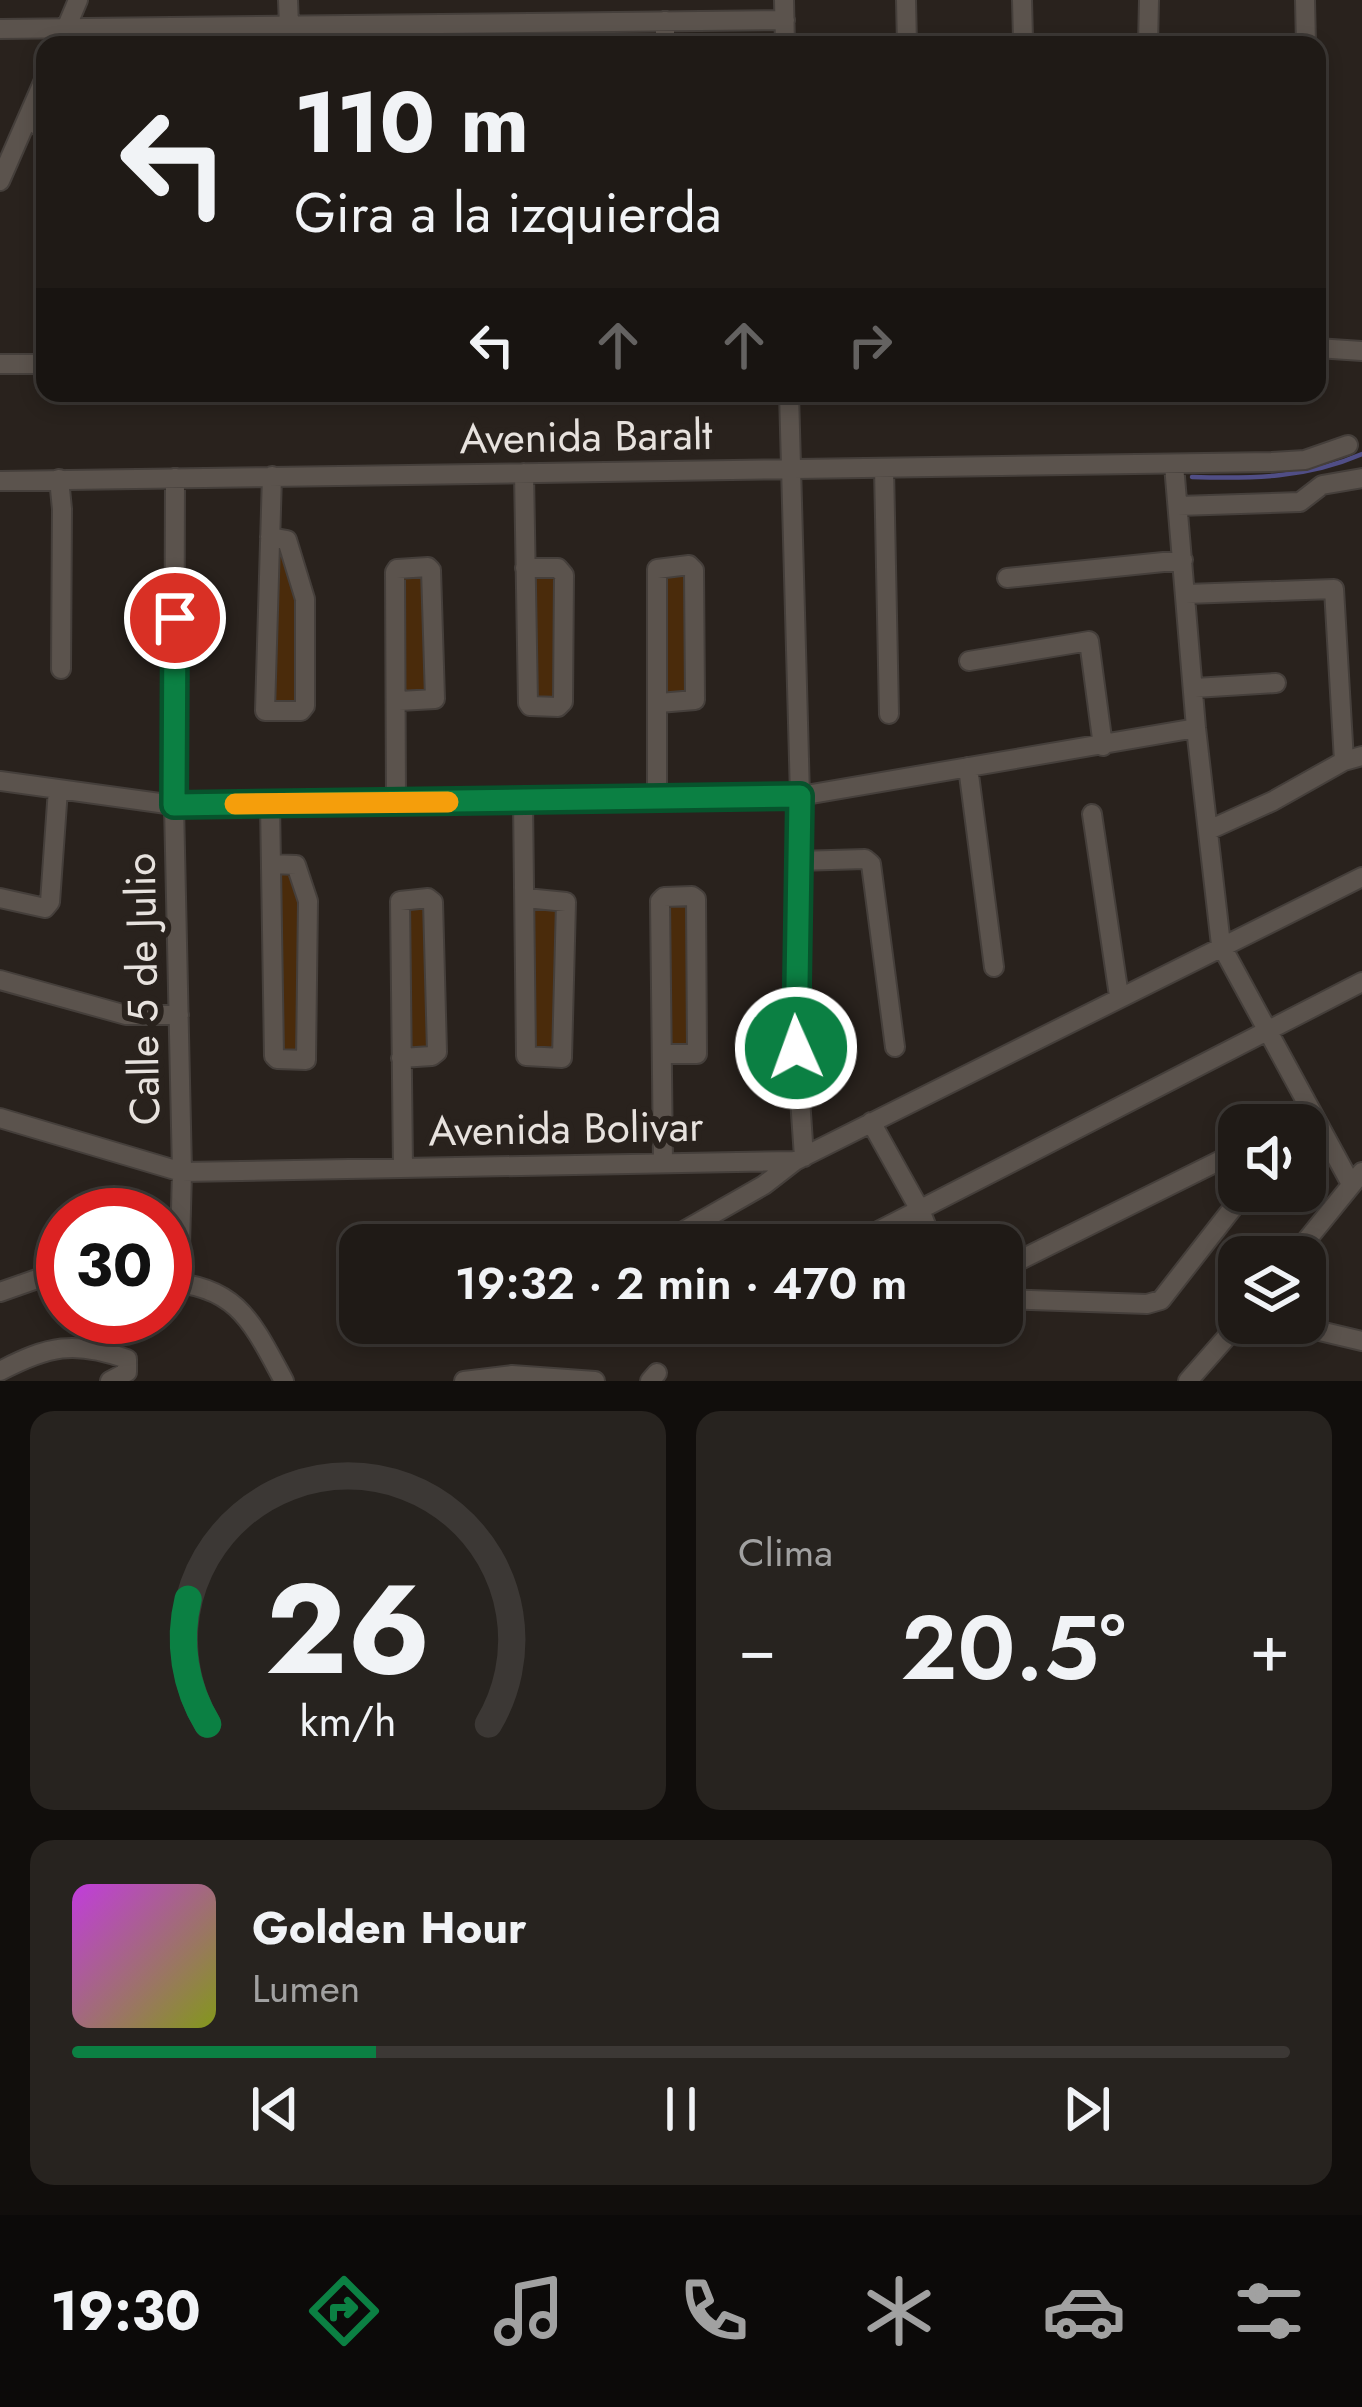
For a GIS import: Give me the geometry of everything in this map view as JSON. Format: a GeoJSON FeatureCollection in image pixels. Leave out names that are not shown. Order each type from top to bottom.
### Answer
{"type":"FeatureCollection","features":[{"type":"Feature","properties":{"kind":"street"},"geometry":{"type":"LineString","coordinates":[[62,36],[78,0]]}},
{"type":"Feature","properties":{"kind":"street"},"geometry":{"type":"LineString","coordinates":[[288,0],[289,25]]}},
{"type":"Feature","properties":{"kind":"street"},"geometry":{"type":"LineString","coordinates":[[542,0],[543,22]]}},
{"type":"Feature","properties":{"kind":"street"},"geometry":{"type":"LineString","coordinates":[[906,0],[907,36]]}},
{"type":"Feature","properties":{"kind":"street"},"geometry":{"type":"LineString","coordinates":[[1022,0],[1023,36]]}},
{"type":"Feature","properties":{"kind":"street"},"geometry":{"type":"LineString","coordinates":[[1148,36],[1149,0]]}},
{"type":"Feature","properties":{"kind":"street"},"geometry":{"type":"LineString","coordinates":[[1305,0],[1306,36]]}},
{"type":"Feature","properties":{"kind":"street"},"geometry":{"type":"LineString","coordinates":[[162,36],[289,25],[665,21],[784,10]]}},
{"type":"Feature","properties":{"kind":"street"},"geometry":{"type":"LineString","coordinates":[[665,21],[665,36]]}},
{"type":"Feature","properties":{"kind":"street"},"geometry":{"type":"LineString","coordinates":[[413,24],[413,36]]}},
{"type":"Feature","properties":{"kind":"street"},"geometry":{"type":"LineString","coordinates":[[0,29],[54,36]]}},
{"type":"Feature","properties":{"kind":"street"},"geometry":{"type":"LineString","coordinates":[[0,181],[36,99]]}},
{"type":"Feature","properties":{"kind":"street"},"geometry":{"type":"LineString","coordinates":[[28,118],[36,124]]}},
{"type":"Feature","properties":{"kind":"street"},"geometry":{"type":"LineString","coordinates":[[1326,349],[1362,351]]}},
{"type":"Feature","properties":{"kind":"street"},"geometry":{"type":"LineString","coordinates":[[0,364],[36,364]]}},
{"type":"Feature","properties":{"kind":"street"},"geometry":{"type":"LineString","coordinates":[[696,1224],[799,1159],[794,1011],[800,796],[788,402]]}},
{"type":"Feature","properties":{"kind":"street","name":"Avenida Baralt"},"geometry":{"type":"LineString","coordinates":[[0,481],[1174,465],[1305,460],[1348,446]]}},
{"type":"Feature","properties":{"kind":"street"},"geometry":{"type":"LineString","coordinates":[[1174,465],[1196,728],[1221,945],[1269,1033],[1299,1104]]}},
{"type":"Feature","properties":{"kind":"street"},"geometry":{"type":"LineString","coordinates":[[884,468],[889,714]]}},
{"type":"Feature","properties":{"kind":"street"},"geometry":{"type":"LineString","coordinates":[[524,473],[525,568],[528,703],[558,707],[563,702],[564,574],[558,568],[525,568]]}},
{"type":"Feature","properties":{"kind":"street"},"geometry":{"type":"LineString","coordinates":[[270,537],[287,540],[304,599],[305,706],[301,711],[265,711],[270,537],[272,476]]}},
{"type":"Feature","properties":{"kind":"street","name":"Calle 5 de Julio"},"geometry":{"type":"LineString","coordinates":[[176,478],[174,805],[181,1188]]}},
{"type":"Feature","properties":{"kind":"street"},"geometry":{"type":"LineString","coordinates":[[1178,506],[1300,502],[1322,485],[1362,478]]}},
{"type":"Feature","properties":{"kind":"street"},"geometry":{"type":"LineString","coordinates":[[58,479],[61,669]]}},
{"type":"Feature","properties":{"kind":"street"},"geometry":{"type":"LineString","coordinates":[[1007,578],[1183,560]]}},
{"type":"Feature","properties":{"kind":"street"},"geometry":{"type":"LineString","coordinates":[[657,799],[657,569],[688,566],[694,570],[695,700],[659,703]]}},
{"type":"Feature","properties":{"kind":"street"},"geometry":{"type":"LineString","coordinates":[[396,802],[395,572],[428,567],[435,699],[399,701]]}},
{"type":"Feature","properties":{"kind":"street"},"geometry":{"type":"LineString","coordinates":[[1186,594],[1334,589],[1353,759],[1209,830]]}},
{"type":"Feature","properties":{"kind":"street"},"geometry":{"type":"LineString","coordinates":[[969,661],[1089,641],[1103,746]]}},
{"type":"Feature","properties":{"kind":"street"},"geometry":{"type":"LineString","coordinates":[[1195,688],[1276,683]]}},
{"type":"Feature","properties":{"kind":"street"},"geometry":{"type":"LineString","coordinates":[[0,781],[174,805],[800,796],[1196,728]]}},
{"type":"Feature","properties":{"kind":"street"},"geometry":{"type":"LineString","coordinates":[[968,767],[994,967]]}},
{"type":"Feature","properties":{"kind":"street"},"geometry":{"type":"LineString","coordinates":[[0,898],[45,908],[50,902],[58,789]]}},
{"type":"Feature","properties":{"kind":"street"},"geometry":{"type":"LineString","coordinates":[[523,801],[526,1056],[562,1058],[566,902],[526,898]]}},
{"type":"Feature","properties":{"kind":"street"},"geometry":{"type":"LineString","coordinates":[[270,804],[274,1056],[306,1060],[308,897],[296,865],[272,864]]}},
{"type":"Feature","properties":{"kind":"street"},"geometry":{"type":"LineString","coordinates":[[1092,814],[1120,996]]}},
{"type":"Feature","properties":{"kind":"street"},"geometry":{"type":"LineString","coordinates":[[797,861],[866,859],[871,864],[895,1047]]}},
{"type":"Feature","properties":{"kind":"street","name":"Avenida Bolivar"},"geometry":{"type":"LineString","coordinates":[[0,1118],[182,1172],[799,1159],[1362,877]]}},
{"type":"Feature","properties":{"kind":"street"},"geometry":{"type":"LineString","coordinates":[[662,1054],[695,1055],[698,1051],[696,899],[692,896],[660,901],[663,1161]]}},
{"type":"Feature","properties":{"kind":"street"},"geometry":{"type":"LineString","coordinates":[[401,1058],[437,1052],[433,902],[428,898],[400,901],[401,1058],[403,1167]]}},
{"type":"Feature","properties":{"kind":"street"},"geometry":{"type":"LineString","coordinates":[[0,980],[125,1016],[179,1015]]}},
{"type":"Feature","properties":{"kind":"street"},"geometry":{"type":"LineString","coordinates":[[892,1224],[1362,982]]}},
{"type":"Feature","properties":{"kind":"street"},"geometry":{"type":"LineString","coordinates":[[871,1122],[926,1224]]}},
{"type":"Feature","properties":{"kind":"street"},"geometry":{"type":"LineString","coordinates":[[1310,1236],[1356,1178],[1326,1143]]}},
{"type":"Feature","properties":{"kind":"street"},"geometry":{"type":"LineString","coordinates":[[1023,1258],[1218,1161]]}},
{"type":"Feature","properties":{"kind":"street"},"geometry":{"type":"LineString","coordinates":[[1023,1300],[1147,1304],[1161,1300],[1230,1212]]}},
{"type":"Feature","properties":{"kind":"street"},"geometry":{"type":"LineString","coordinates":[[0,1292],[36,1280]]}},
{"type":"Feature","properties":{"kind":"street"},"geometry":{"type":"LineString","coordinates":[[192,1286],[236,1304],[251,1320],[284,1381]]}},
{"type":"Feature","properties":{"kind":"street"},"geometry":{"type":"LineString","coordinates":[[208,1289],[241,1324],[271,1381]]}},
{"type":"Feature","properties":{"kind":"street"},"geometry":{"type":"LineString","coordinates":[[1326,1332],[1362,1341]]}},
{"type":"Feature","properties":{"kind":"street"},"geometry":{"type":"LineString","coordinates":[[1188,1381],[1221,1344]]}},
{"type":"Feature","properties":{"kind":"street"},"geometry":{"type":"LineString","coordinates":[[0,1371],[35,1353],[66,1347],[128,1359],[127,1372],[110,1381]]}},
{"type":"Feature","properties":{"kind":"street"},"geometry":{"type":"LineString","coordinates":[[464,1381],[595,1381]]}},
{"type":"Feature","properties":{"kind":"shaded area"},"geometry":{"type":"Polygon","coordinates":[[[282,547],[295,595],[297,704],[271,704],[276,548],[282,547]]]}},
{"type":"Feature","properties":{"kind":"shaded area"},"geometry":{"type":"Polygon","coordinates":[[[687,572],[689,698],[665,697],[665,573],[687,572]]]}},
{"type":"Feature","properties":{"kind":"shaded area"},"geometry":{"type":"Polygon","coordinates":[[[531,574],[557,575],[556,700],[533,700],[531,574]]]}},
{"type":"Feature","properties":{"kind":"shaded area"},"geometry":{"type":"Polygon","coordinates":[[[426,575],[428,695],[403,696],[402,576],[426,575]]]}},
{"type":"Feature","properties":{"kind":"shaded area"},"geometry":{"type":"Polygon","coordinates":[[[295,871],[304,896],[305,1051],[279,1049],[278,872],[295,871]]]}},
{"type":"Feature","properties":{"kind":"shaded area"},"geometry":{"type":"Polygon","coordinates":[[[426,904],[429,1049],[407,1050],[407,905],[426,904]]]}},
{"type":"Feature","properties":{"kind":"shaded area"},"geometry":{"type":"Polygon","coordinates":[[[667,904],[689,904],[690,1048],[667,1047],[667,904]]]}},
{"type":"Feature","properties":{"kind":"shaded area"},"geometry":{"type":"Polygon","coordinates":[[[533,906],[558,906],[557,1050],[534,1049],[533,906]]]}},
{"type":"Feature","properties":{"kind":"waterway"},"geometry":{"type":"LineString","coordinates":[[1192,477],[1279,475],[1362,454]]}},
{"type":"Feature","properties":{"kind":"slow traffic"},"geometry":{"type":"LineString","coordinates":[[235,804],[448,802]]}},
{"type":"Feature","properties":{"kind":"route"},"geometry":{"type":"LineString","coordinates":[[175,618],[174,805],[800,796],[796,1048]]}}]}
